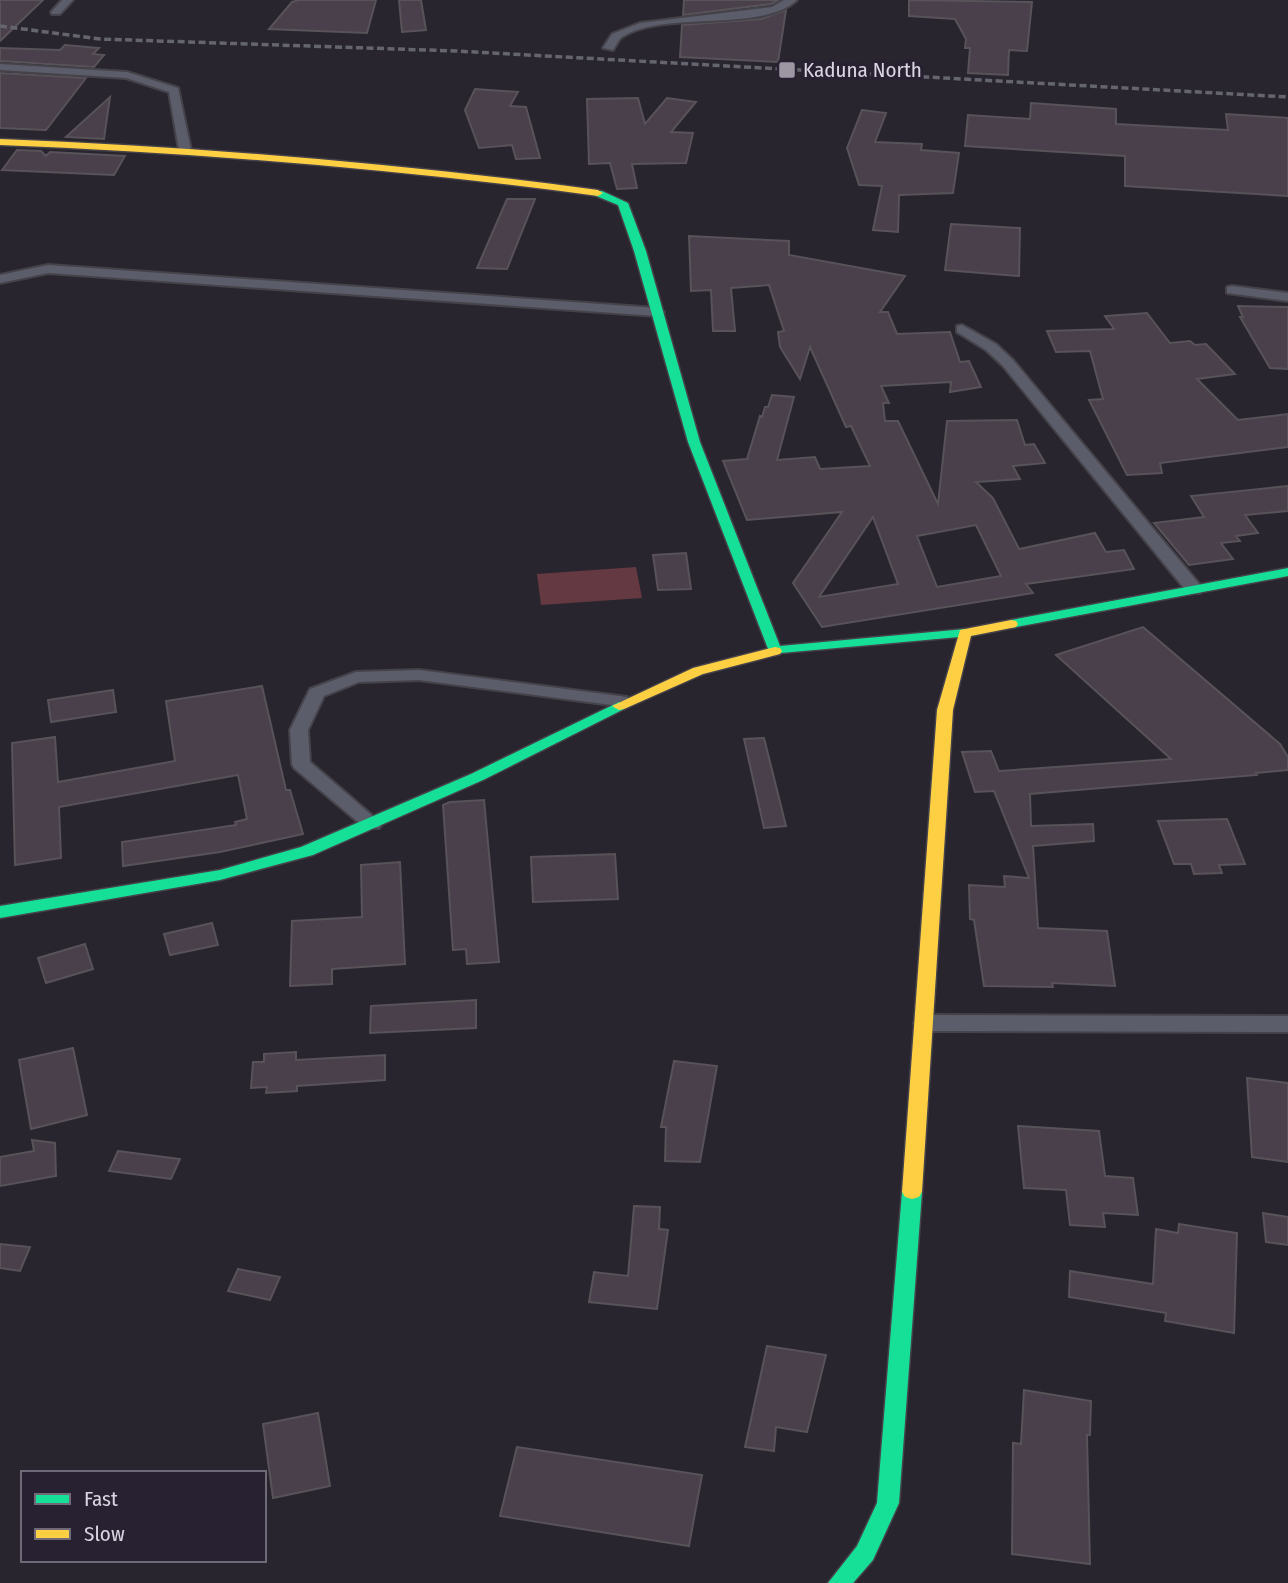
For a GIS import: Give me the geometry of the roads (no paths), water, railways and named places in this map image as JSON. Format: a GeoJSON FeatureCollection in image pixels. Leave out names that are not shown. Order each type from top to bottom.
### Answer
{"type":"FeatureCollection","features":[{"type":"Feature","properties":{"kind":"street"},"geometry":{"type":"LineString","coordinates":[[56,12],[68,0]]}},
{"type":"Feature","properties":{"kind":"street"},"geometry":{"type":"LineString","coordinates":[[610,48],[616,36],[640,26],[775,10],[792,0]]}},
{"type":"Feature","properties":{"kind":"street"},"geometry":{"type":"LineString","coordinates":[[0,67],[127,75],[174,90],[185,150]]}},
{"type":"Feature","properties":{"kind":"street"},"geometry":{"type":"LineString","coordinates":[[0,142],[185,150],[508,180],[604,194],[618,199],[623,203],[640,251],[694,442],[775,652]]}},
{"type":"Feature","properties":{"kind":"street"},"geometry":{"type":"LineString","coordinates":[[0,279],[48,269],[657,312]]}},
{"type":"Feature","properties":{"kind":"street"},"geometry":{"type":"LineString","coordinates":[[1232,290],[1288,297]]}},
{"type":"Feature","properties":{"kind":"street"},"geometry":{"type":"LineString","coordinates":[[962,329],[1008,363],[1194,589]]}},
{"type":"Feature","properties":{"kind":"street"},"geometry":{"type":"LineString","coordinates":[[0,912],[220,875],[307,851],[477,777],[626,702],[698,671],[775,652],[965,633],[1288,572]]}},
{"type":"Feature","properties":{"kind":"street"},"geometry":{"type":"LineString","coordinates":[[839,1583],[865,1553],[888,1503],[925,1023],[933,849],[945,710],[965,633]]}},
{"type":"Feature","properties":{"kind":"street"},"geometry":{"type":"LineString","coordinates":[[372,824],[301,764],[299,730],[316,693],[356,677],[418,675],[626,702]]}},
{"type":"Feature","properties":{"kind":"street"},"geometry":{"type":"LineString","coordinates":[[925,1023],[1288,1024]]}},
{"type":"Feature","properties":{"kind":"railway"},"geometry":{"type":"LineString","coordinates":[[0,26],[100,39],[456,51],[1288,97]]}},
{"type":"Feature","properties":{"kind":"place","name":"Kaduna North"},"geometry":{"type":"Point","coordinates":[787,70]}}]}
